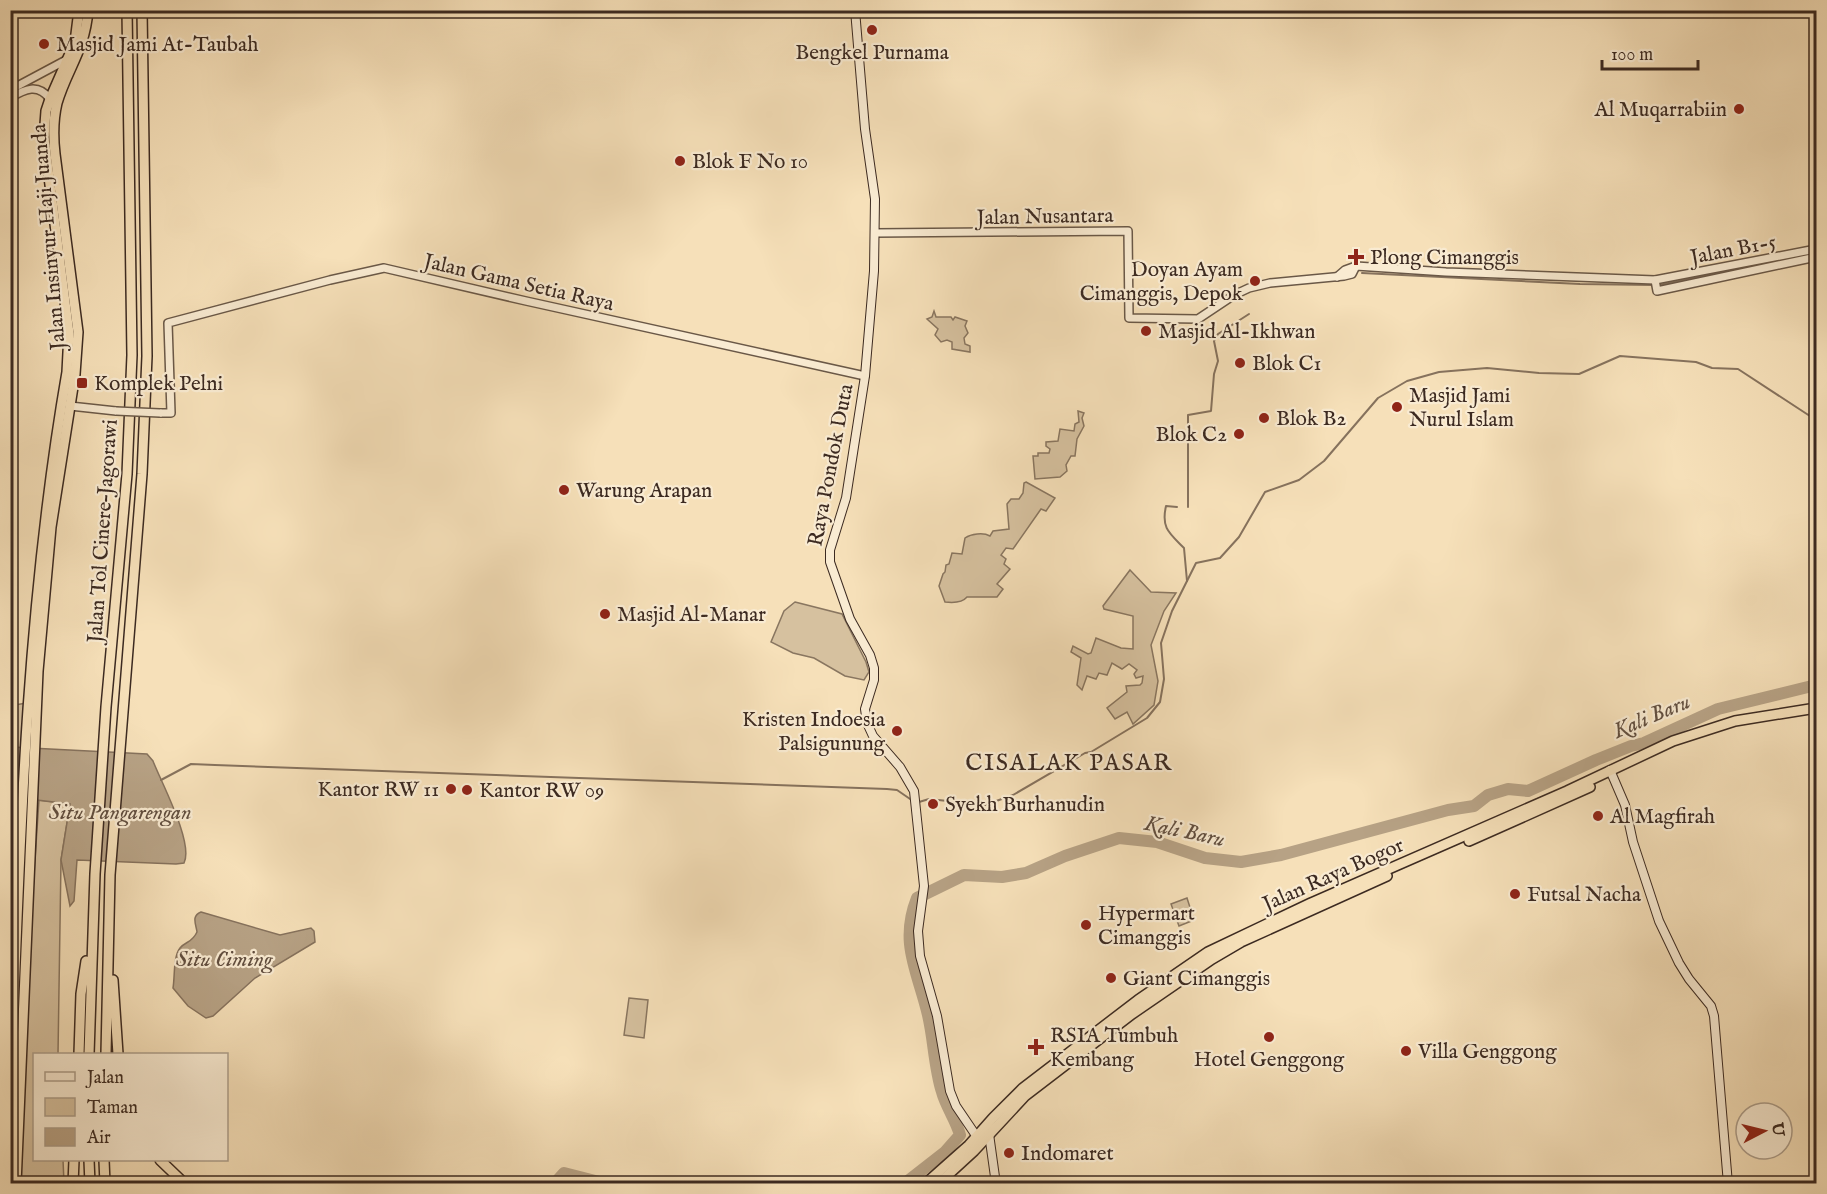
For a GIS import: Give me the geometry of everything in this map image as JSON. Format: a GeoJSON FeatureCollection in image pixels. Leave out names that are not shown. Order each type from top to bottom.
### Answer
{"type":"FeatureCollection","features":[{"type":"Feature","properties":{"kind":"highway","name":"Jalan Insinyur Haji Juanda"},"geometry":{"type":"LineString","coordinates":[[16,1184],[19,989],[30,742],[45,513],[69,350],[69,333],[45,146],[45,124],[50,99],[75,42],[79,10]]}},
{"type":"Feature","properties":{"kind":"highway","name":"Jalan Insinyur Haji Juanda"},"geometry":{"type":"LineString","coordinates":[[30,742],[51,527],[75,374],[78,332],[55,154],[54,127],[58,101],[81,50],[88,10]]}},
{"type":"Feature","properties":{"kind":"highway","name":"Jalan Tol Cinere–Jagorawi"},"geometry":{"type":"LineString","coordinates":[[89,1053],[95,874],[127,474],[132,355],[128,10]]}},
{"type":"Feature","properties":{"kind":"highway","name":"Jalan Tol Cinere–Jagorawi"},"geometry":{"type":"LineString","coordinates":[[105,1053],[110,875],[142,474],[147,356],[142,10]]}},
{"type":"Feature","properties":{"kind":"highway","name":"Jalan Raya Bogor"},"geometry":{"type":"LineString","coordinates":[[938,1184],[974,1151],[1025,1096],[1064,1061],[1138,1000],[1217,947],[1311,903],[1580,788],[1673,741],[1710,727],[1735,721],[1816,708]]}},
{"type":"Feature","properties":{"kind":"highway","name":"Jalan Raya Bogor"},"geometry":{"type":"LineString","coordinates":[[1611,773],[1712,732],[1736,726],[1816,714]]}},
{"type":"Feature","properties":{"kind":"highway"},"geometry":{"type":"LineString","coordinates":[[78,1053],[81,994],[93,918]]}},
{"type":"Feature","properties":{"kind":"highway"},"geometry":{"type":"LineString","coordinates":[[109,929],[118,1053]]}},
{"type":"Feature","properties":{"kind":"highway","name":"Jalan Insinyur Haji Juanda"},"geometry":{"type":"LineString","coordinates":[[10,1105],[19,989]]}},
{"type":"Feature","properties":{"kind":"highway","name":"Jalan Raya Bogor"},"geometry":{"type":"LineString","coordinates":[[926,1184],[962,1153],[1015,1095],[1064,1061]]}},
{"type":"Feature","properties":{"kind":"highway"},"geometry":{"type":"LineString","coordinates":[[73,1184],[74,1161]]}},
{"type":"Feature","properties":{"kind":"highway"},"geometry":{"type":"LineString","coordinates":[[89,1161],[90,1184]]}},
{"type":"Feature","properties":{"kind":"highway"},"geometry":{"type":"LineString","coordinates":[[104,1161],[105,1184]]}},
{"type":"Feature","properties":{"kind":"highway"},"geometry":{"type":"LineString","coordinates":[[161,1161],[184,1184]]}},
{"type":"Feature","properties":{"kind":"main road","name":"Raya Pondok Duta"},"geometry":{"type":"LineString","coordinates":[[855,10],[865,129],[875,199],[872,314],[846,498],[830,550],[830,562],[850,619],[870,655],[874,668],[874,680],[865,709],[867,723],[873,736],[910,781],[915,794],[924,886],[918,931],[919,945],[937,1016],[948,1083],[956,1106],[977,1137]]}},
{"type":"Feature","properties":{"kind":"main road"},"geometry":{"type":"LineString","coordinates":[[1611,773],[1625,806],[1633,842],[1659,921],[1679,963],[1711,1006],[1714,1016],[1728,1184]]}},
{"type":"Feature","properties":{"kind":"main road"},"geometry":{"type":"LineString","coordinates":[[989,1134],[996,1184]]}},
{"type":"Feature","properties":{"kind":"street"},"geometry":{"type":"LineString","coordinates":[[10,90],[68,59]]}},
{"type":"Feature","properties":{"kind":"street"},"geometry":{"type":"LineString","coordinates":[[28,80],[32,88]]}},
{"type":"Feature","properties":{"kind":"street"},"geometry":{"type":"LineString","coordinates":[[10,98],[32,88],[42,90],[50,99]]}},
{"type":"Feature","properties":{"kind":"street","name":"Jalan Nusantara"},"geometry":{"type":"LineString","coordinates":[[875,233],[1128,231],[1129,318],[1198,319],[1234,295],[1249,288],[1336,277],[1356,266],[1656,285]]}},
{"type":"Feature","properties":{"kind":"street","name":"Jalan B1-5"},"geometry":{"type":"LineString","coordinates":[[1656,285],[1816,249]]}},
{"type":"Feature","properties":{"kind":"street"},"geometry":{"type":"LineString","coordinates":[[1656,285],[1816,257]]}},
{"type":"Feature","properties":{"kind":"street","name":"Jalan Gama Setia Raya"},"geometry":{"type":"LineString","coordinates":[[70,406],[116,411],[171,413],[168,323],[341,277],[384,268],[865,376]]}},
{"type":"Feature","properties":{"kind":"green space"},"geometry":{"type":"Polygon","coordinates":[[[934,311],[936,317],[951,317],[953,320],[955,317],[967,321],[965,326],[968,333],[964,338],[965,344],[970,346],[970,352],[952,349],[952,342],[947,340],[941,342],[935,335],[938,329],[927,319],[932,317],[934,311]]]}},
{"type":"Feature","properties":{"kind":"green space"},"geometry":{"type":"Polygon","coordinates":[[[1078,411],[1084,413],[1082,418],[1084,426],[1077,439],[1075,456],[1071,456],[1066,465],[1067,471],[1060,477],[1035,479],[1033,456],[1038,456],[1038,453],[1049,453],[1050,449],[1046,446],[1046,442],[1058,441],[1060,429],[1074,431],[1075,424],[1079,422],[1078,411]]]}},
{"type":"Feature","properties":{"kind":"green space"},"geometry":{"type":"Polygon","coordinates":[[[1026,482],[1055,498],[1046,511],[1041,509],[1013,549],[1006,548],[1001,555],[1006,559],[1004,564],[1010,569],[997,584],[1003,589],[997,597],[967,597],[957,602],[945,602],[939,586],[952,553],[962,554],[965,538],[981,534],[990,536],[993,531],[1009,529],[1007,504],[1011,499],[1019,499],[1026,482]]]}},
{"type":"Feature","properties":{"kind":"green space"},"geometry":{"type":"Polygon","coordinates":[[[1130,570],[1151,592],[1176,593],[1164,611],[1151,645],[1158,681],[1154,705],[1133,724],[1127,712],[1115,719],[1107,708],[1127,692],[1126,686],[1140,685],[1143,676],[1136,678],[1134,674],[1137,670],[1129,664],[1122,669],[1112,663],[1107,675],[1099,673],[1096,679],[1087,676],[1082,690],[1077,685],[1081,658],[1071,652],[1073,646],[1088,654],[1091,653],[1096,638],[1121,648],[1133,649],[1133,616],[1104,609],[1103,606],[1130,570]]]}},
{"type":"Feature","properties":{"kind":"green space"},"geometry":{"type":"Polygon","coordinates":[[[795,602],[842,614],[866,662],[869,672],[864,680],[845,676],[814,658],[793,653],[771,642],[784,611],[795,602]]]}},
{"type":"Feature","properties":{"kind":"green space"},"geometry":{"type":"Polygon","coordinates":[[[13,683],[15,705],[27,703],[23,748],[11,747],[10,684],[13,683]]]}},
{"type":"Feature","properties":{"kind":"green space"},"geometry":{"type":"Polygon","coordinates":[[[39,800],[70,804],[61,860],[58,1053],[33,1053],[33,1161],[63,1161],[64,1183],[20,1184],[32,904],[39,800]]]}},
{"type":"Feature","properties":{"kind":"green space"},"geometry":{"type":"Polygon","coordinates":[[[1187,898],[1194,920],[1179,926],[1171,904],[1187,898]]]}},
{"type":"Feature","properties":{"kind":"green space"},"geometry":{"type":"Polygon","coordinates":[[[629,998],[648,1000],[644,1038],[624,1035],[629,998]]]}},
{"type":"Feature","properties":{"kind":"water","name":"Situ Pangarengan"},"geometry":{"type":"Polygon","coordinates":[[[11,747],[147,754],[153,761],[181,827],[186,854],[184,863],[77,860],[74,901],[70,906],[61,860],[70,804],[11,797],[11,747]]]}},
{"type":"Feature","properties":{"kind":"water","name":"Situ Ciming"},"geometry":{"type":"Polygon","coordinates":[[[201,912],[280,935],[311,928],[314,931],[315,942],[255,978],[213,1016],[206,1018],[188,1006],[173,988],[178,952],[195,936],[197,932],[195,918],[201,912]]]}},
{"type":"Feature","properties":{"kind":"waterway"},"geometry":{"type":"LineString","coordinates":[[1659,285],[1816,253]]}},
{"type":"Feature","properties":{"kind":"waterway"},"geometry":{"type":"LineString","coordinates":[[1362,273],[1580,284],[1653,285]]}},
{"type":"Feature","properties":{"kind":"waterway"},"geometry":{"type":"LineString","coordinates":[[1188,507],[1188,415],[1211,411],[1214,374],[1218,361],[1214,341],[1218,334],[1249,314]]}},
{"type":"Feature","properties":{"kind":"waterway"},"geometry":{"type":"LineString","coordinates":[[919,802],[929,799],[985,805],[1013,795],[1147,718],[1160,702],[1164,679],[1161,643],[1172,611],[1196,563],[1220,558],[1239,537],[1265,492],[1299,480],[1324,461],[1378,398],[1407,381],[1439,372],[1487,368],[1579,374],[1620,356],[1696,362],[1712,368],[1738,369],[1816,420]]}},
{"type":"Feature","properties":{"kind":"waterway"},"geometry":{"type":"LineString","coordinates":[[1177,507],[1166,506],[1165,520],[1170,534],[1184,548],[1187,581]]}},
{"type":"Feature","properties":{"kind":"waterway","name":"Kali Baru"},"geometry":{"type":"LineString","coordinates":[[904,1184],[945,1152],[960,1135],[939,1083],[928,1015],[912,957],[910,929],[917,898],[964,875],[1002,877],[1026,873],[1065,856],[1119,838],[1157,842],[1205,858],[1241,862],[1281,855],[1448,810],[1474,806],[1488,795],[1508,789],[1528,791],[1596,760],[1644,743],[1718,709],[1816,685]]}},
{"type":"Feature","properties":{"kind":"waterway"},"geometry":{"type":"LineString","coordinates":[[161,780],[191,764],[887,789],[897,790],[913,801]]}},
{"type":"Feature","properties":{"kind":"waterway","name":"Kali Baru"},"geometry":{"type":"LineString","coordinates":[[554,1184],[564,1173],[607,1184]]}},
{"type":"Feature","properties":{"kind":"place","name":"Bengkel Purnama"},"geometry":{"type":"Point","coordinates":[872,30]}},
{"type":"Feature","properties":{"kind":"place","name":"Masjid Jami At-Taubah"},"geometry":{"type":"Point","coordinates":[44,44]}},
{"type":"Feature","properties":{"kind":"place","name":"Al Muqarrabiin"},"geometry":{"type":"Point","coordinates":[1739,109]}},
{"type":"Feature","properties":{"kind":"place","name":"Blok F No 10"},"geometry":{"type":"Point","coordinates":[680,161]}},
{"type":"Feature","properties":{"kind":"place","name":"Plong Cimanggis"},"geometry":{"type":"Point","coordinates":[1356,257]}},
{"type":"Feature","properties":{"kind":"place","name":"Doyan Ayam Cimanggis, Depok"},"geometry":{"type":"Point","coordinates":[1255,281]}},
{"type":"Feature","properties":{"kind":"place","name":"Masjid Al-Ikhwan"},"geometry":{"type":"Point","coordinates":[1146,331]}},
{"type":"Feature","properties":{"kind":"place","name":"Blok C1"},"geometry":{"type":"Point","coordinates":[1240,363]}},
{"type":"Feature","properties":{"kind":"place","name":"Komplek Pelni"},"geometry":{"type":"Point","coordinates":[82,383]}},
{"type":"Feature","properties":{"kind":"place","name":"Masjid Jami Nurul Islam"},"geometry":{"type":"Point","coordinates":[1397,407]}},
{"type":"Feature","properties":{"kind":"place","name":"Blok B2"},"geometry":{"type":"Point","coordinates":[1264,418]}},
{"type":"Feature","properties":{"kind":"place","name":"Blok C2"},"geometry":{"type":"Point","coordinates":[1239,434]}},
{"type":"Feature","properties":{"kind":"place","name":"Warung Arapan"},"geometry":{"type":"Point","coordinates":[564,490]}},
{"type":"Feature","properties":{"kind":"place","name":"Masjid Al-Manar"},"geometry":{"type":"Point","coordinates":[605,614]}},
{"type":"Feature","properties":{"kind":"place","name":"Kristen Indoesia Palsigunung"},"geometry":{"type":"Point","coordinates":[897,731]}},
{"type":"Feature","properties":{"kind":"place","name":"Kantor RW 11"},"geometry":{"type":"Point","coordinates":[451,789]}},
{"type":"Feature","properties":{"kind":"place","name":"Kantor RW 09"},"geometry":{"type":"Point","coordinates":[467,790]}},
{"type":"Feature","properties":{"kind":"place","name":"Syekh Burhanudin"},"geometry":{"type":"Point","coordinates":[933,804]}},
{"type":"Feature","properties":{"kind":"place","name":"Al Magfirah"},"geometry":{"type":"Point","coordinates":[1598,816]}},
{"type":"Feature","properties":{"kind":"place","name":"Futsal Nacha"},"geometry":{"type":"Point","coordinates":[1515,894]}},
{"type":"Feature","properties":{"kind":"place","name":"Hypermart Cimanggis"},"geometry":{"type":"Point","coordinates":[1086,925]}},
{"type":"Feature","properties":{"kind":"place","name":"Giant Cimanggis"},"geometry":{"type":"Point","coordinates":[1111,978]}},
{"type":"Feature","properties":{"kind":"place","name":"Hotel Genggong"},"geometry":{"type":"Point","coordinates":[1269,1037]}},
{"type":"Feature","properties":{"kind":"place","name":"RSIA Tumbuh Kembang"},"geometry":{"type":"Point","coordinates":[1036,1047]}},
{"type":"Feature","properties":{"kind":"place","name":"Villa Genggong"},"geometry":{"type":"Point","coordinates":[1406,1051]}},
{"type":"Feature","properties":{"kind":"place","name":"Indomaret"},"geometry":{"type":"Point","coordinates":[1009,1153]}},
{"type":"Feature","properties":{"kind":"district","name":"CISALAK PASAR"},"geometry":{"type":"Point","coordinates":[1069,762]}}]}
